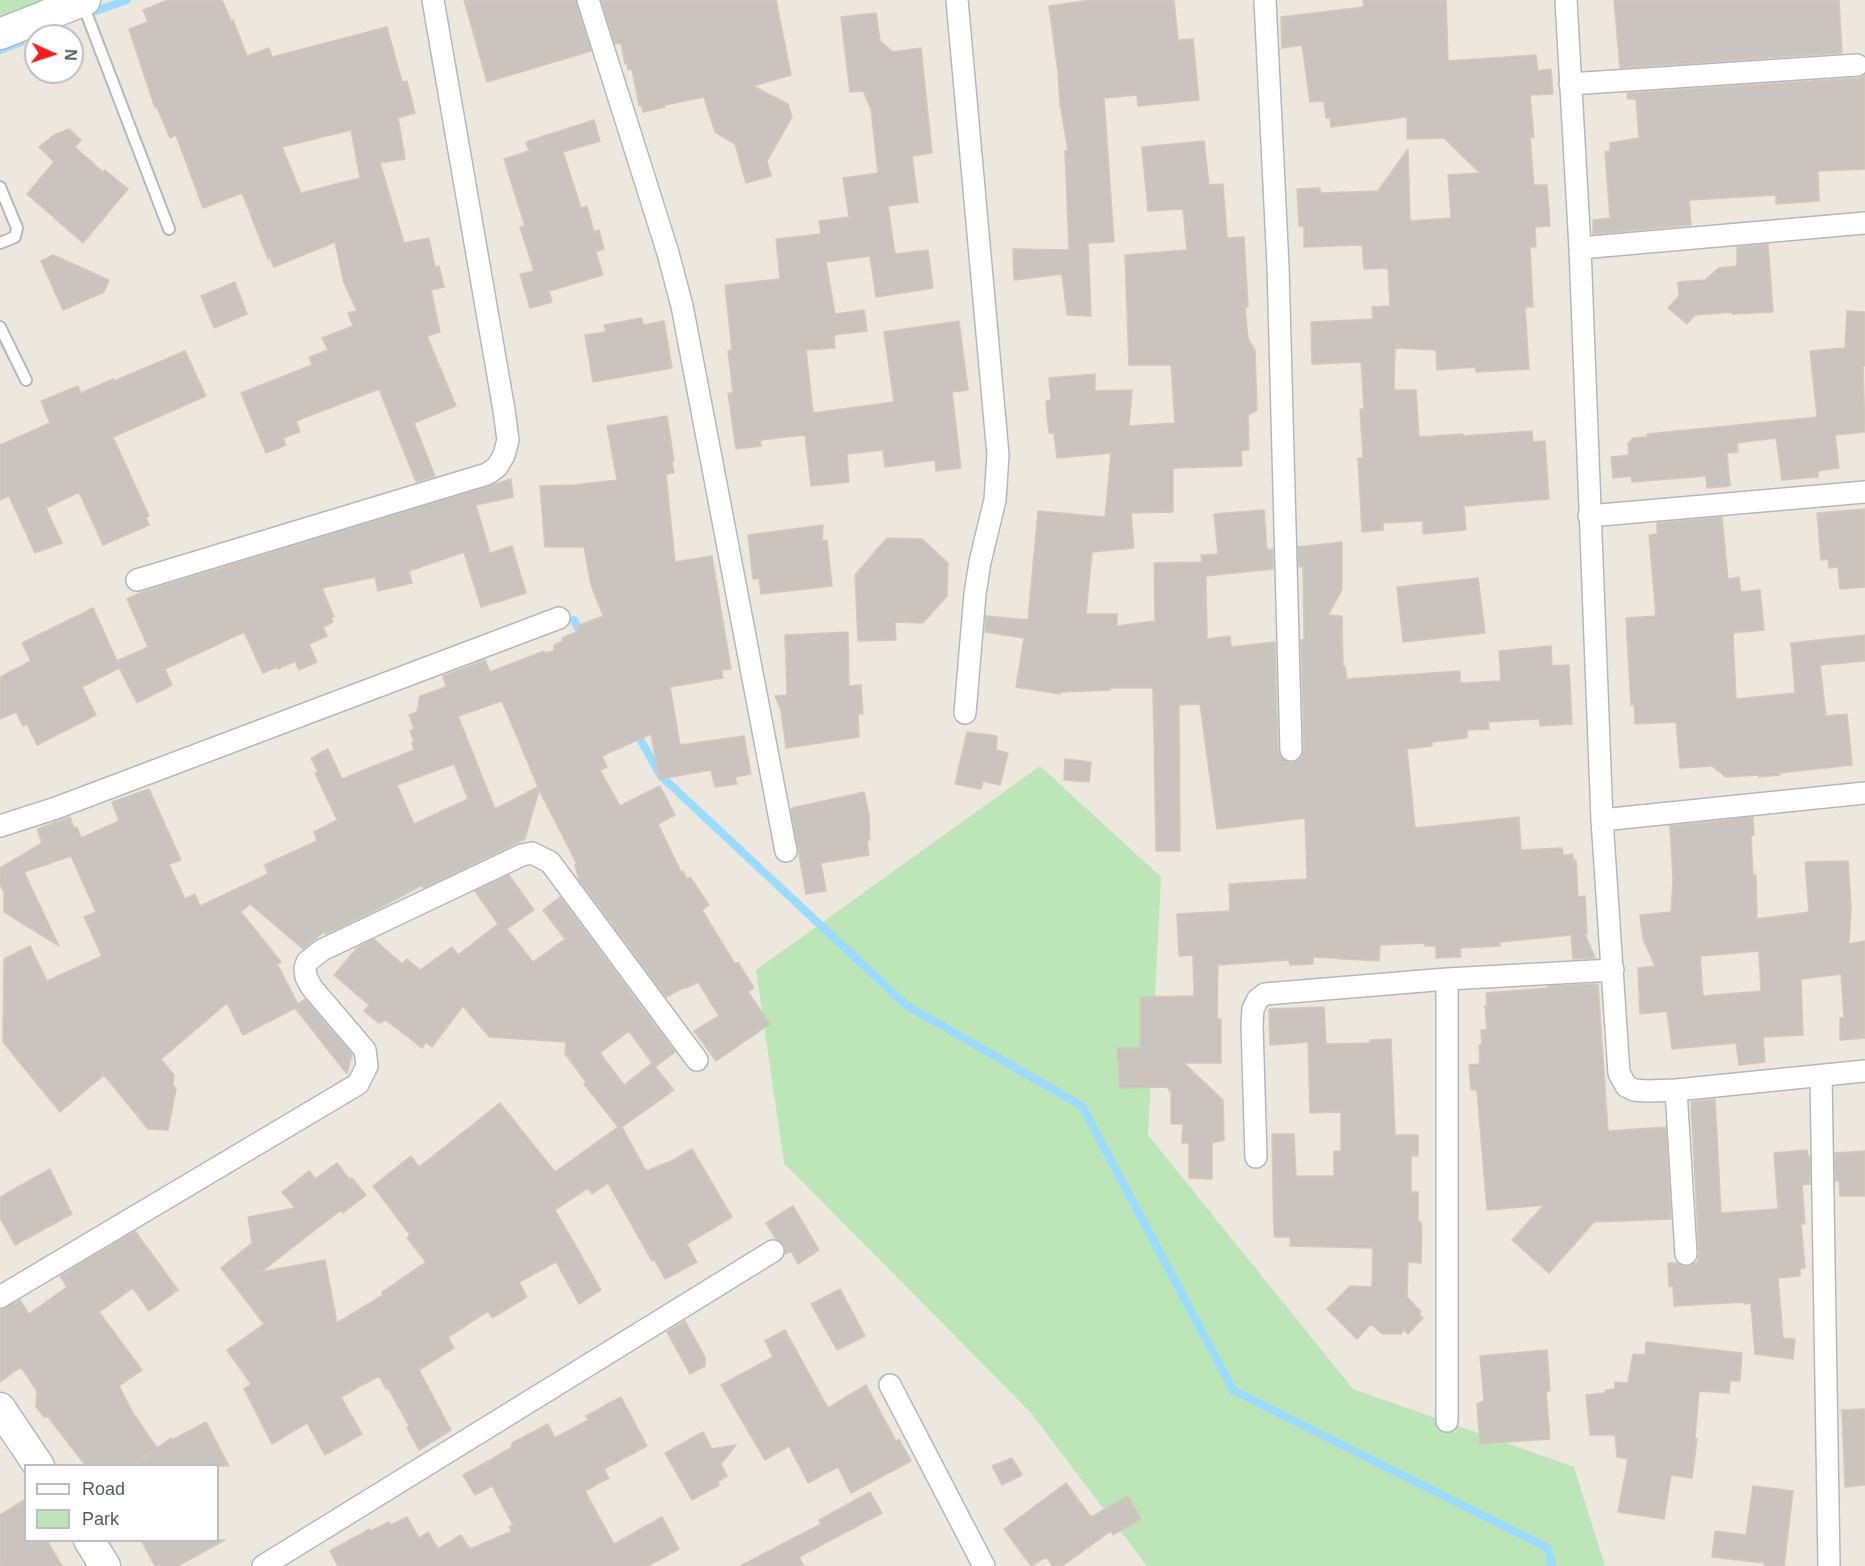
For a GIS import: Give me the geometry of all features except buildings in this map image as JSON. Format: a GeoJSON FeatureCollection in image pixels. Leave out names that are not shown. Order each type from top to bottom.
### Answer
{"type":"FeatureCollection","features":[{"type":"Feature","properties":{"kind":"street"},"geometry":{"type":"LineString","coordinates":[[137,580],[487,474],[497,467],[504,455],[508,440],[504,410],[433,0]]}},
{"type":"Feature","properties":{"kind":"street"},"geometry":{"type":"LineString","coordinates":[[588,0],[668,253],[682,306],[786,851]]}},
{"type":"Feature","properties":{"kind":"street"},"geometry":{"type":"LineString","coordinates":[[957,0],[998,454],[995,500],[975,594],[965,713]]}},
{"type":"Feature","properties":{"kind":"street"},"geometry":{"type":"LineString","coordinates":[[1265,0],[1278,266],[1291,750]]}},
{"type":"Feature","properties":{"kind":"street"},"geometry":{"type":"LineString","coordinates":[[1566,0],[1580,248],[1602,820],[1613,970],[1616,1057],[1622,1080],[1634,1090],[1676,1090],[1865,1071]]}},
{"type":"Feature","properties":{"kind":"street"},"geometry":{"type":"LineString","coordinates":[[0,34],[84,1]]}},
{"type":"Feature","properties":{"kind":"street"},"geometry":{"type":"LineString","coordinates":[[1570,84],[1857,65]]}},
{"type":"Feature","properties":{"kind":"street"},"geometry":{"type":"LineString","coordinates":[[1580,248],[1865,224]]}},
{"type":"Feature","properties":{"kind":"street"},"geometry":{"type":"LineString","coordinates":[[1589,516],[1865,492]]}},
{"type":"Feature","properties":{"kind":"street"},"geometry":{"type":"LineString","coordinates":[[0,826],[56,808],[559,618]]}},
{"type":"Feature","properties":{"kind":"street"},"geometry":{"type":"LineString","coordinates":[[1602,820],[1865,793]]}},
{"type":"Feature","properties":{"kind":"street"},"geometry":{"type":"LineString","coordinates":[[0,1298],[358,1084],[367,1066],[365,1050],[312,988],[306,977],[307,962],[322,950],[522,855],[532,853],[550,862],[697,1060]]}},
{"type":"Feature","properties":{"kind":"street"},"geometry":{"type":"LineString","coordinates":[[1256,1156],[1252,1025],[1253,1009],[1258,999],[1265,994],[1447,979],[1613,970]]}},
{"type":"Feature","properties":{"kind":"street"},"geometry":{"type":"LineString","coordinates":[[1447,979],[1447,1421]]}},
{"type":"Feature","properties":{"kind":"street"},"geometry":{"type":"LineString","coordinates":[[1821,1076],[1829,1566]]}},
{"type":"Feature","properties":{"kind":"street"},"geometry":{"type":"LineString","coordinates":[[1676,1090],[1686,1254]]}},
{"type":"Feature","properties":{"kind":"street"},"geometry":{"type":"LineString","coordinates":[[263,1566],[773,1251]]}},
{"type":"Feature","properties":{"kind":"street"},"geometry":{"type":"LineString","coordinates":[[890,1385],[977,1564]]}},
{"type":"Feature","properties":{"kind":"street"},"geometry":{"type":"LineString","coordinates":[[3,1418],[38,1464]]}},
{"type":"Feature","properties":{"kind":"street"},"geometry":{"type":"LineString","coordinates":[[90,1542],[105,1566]]}},
{"type":"Feature","properties":{"kind":"lane"},"geometry":{"type":"LineString","coordinates":[[84,1],[169,229]]}},
{"type":"Feature","properties":{"kind":"lane"},"geometry":{"type":"LineString","coordinates":[[0,187],[17,228],[15,237],[0,243]]}},
{"type":"Feature","properties":{"kind":"lane"},"geometry":{"type":"LineString","coordinates":[[0,327],[26,380]]}},
{"type":"Feature","properties":{"kind":"green space"},"geometry":{"type":"Polygon","coordinates":[[[0,0],[48,0],[0,17],[0,0]]]}},
{"type":"Feature","properties":{"kind":"green space"},"geometry":{"type":"Polygon","coordinates":[[[1040,766],[1161,877],[1148,1135],[1353,1389],[1574,1467],[1605,1566],[1147,1566],[1031,1413],[784,1163],[756,970],[1040,766]]]}},
{"type":"Feature","properties":{"kind":"waterway"},"geometry":{"type":"LineString","coordinates":[[87,14],[127,0]]}},
{"type":"Feature","properties":{"kind":"waterway"},"geometry":{"type":"LineString","coordinates":[[0,50],[21,42]]}},
{"type":"Feature","properties":{"kind":"waterway"},"geometry":{"type":"LineString","coordinates":[[574,620],[582,635]]}},
{"type":"Feature","properties":{"kind":"waterway"},"geometry":{"type":"LineString","coordinates":[[636,732],[661,776],[906,1005],[1082,1106],[1233,1390],[1548,1548],[1552,1566]]}}]}
